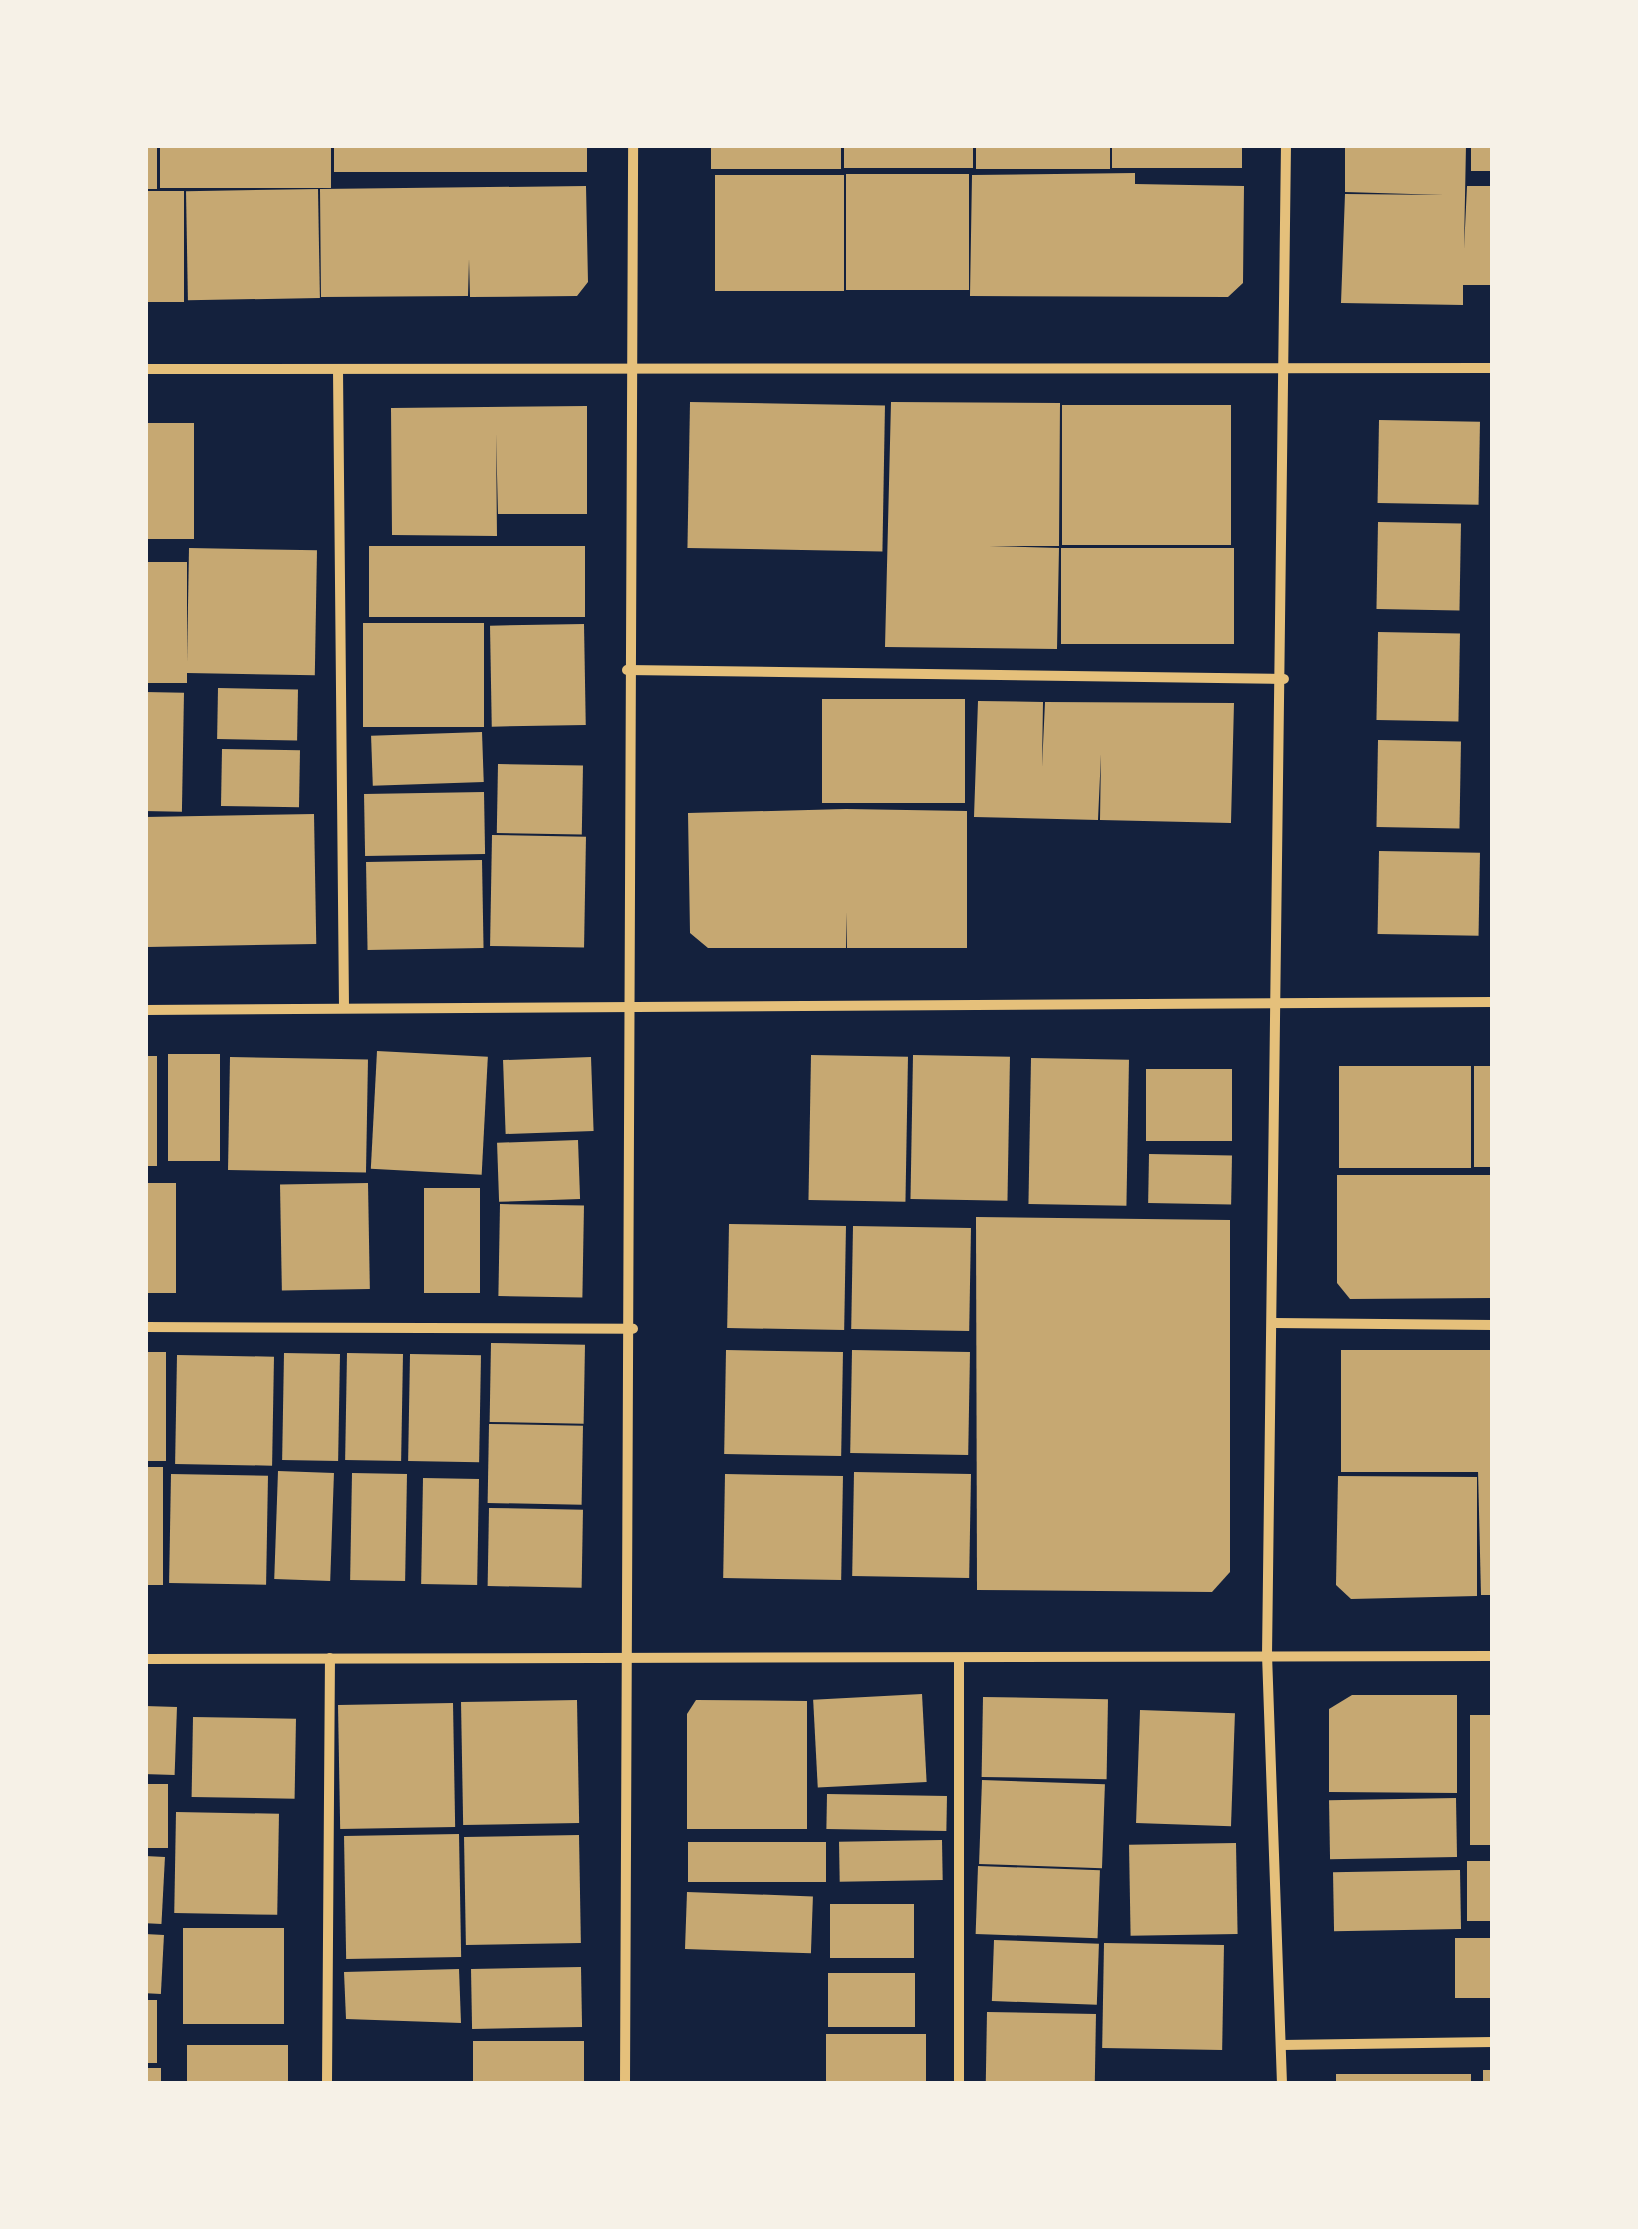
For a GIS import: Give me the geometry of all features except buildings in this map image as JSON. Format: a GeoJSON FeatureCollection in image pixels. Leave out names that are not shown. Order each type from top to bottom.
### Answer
{"type":"FeatureCollection","features":[{"type":"Feature","properties":{"kind":"street"},"geometry":{"type":"LineString","coordinates":[[625,2084],[633,1328],[627,670],[632,145]]}},
{"type":"Feature","properties":{"kind":"street"},"geometry":{"type":"LineString","coordinates":[[1282,2084],[1267,1656],[1280,999],[1286,145]]}},
{"type":"Feature","properties":{"kind":"street"},"geometry":{"type":"LineString","coordinates":[[145,369],[1493,368]]}},
{"type":"Feature","properties":{"kind":"street"},"geometry":{"type":"LineString","coordinates":[[338,370],[344,1008]]}},
{"type":"Feature","properties":{"kind":"street"},"geometry":{"type":"LineString","coordinates":[[627,670],[1284,679]]}},
{"type":"Feature","properties":{"kind":"street"},"geometry":{"type":"LineString","coordinates":[[145,1010],[1280,999],[1493,1002]]}},
{"type":"Feature","properties":{"kind":"street"},"geometry":{"type":"LineString","coordinates":[[1274,1323],[1493,1324]]}},
{"type":"Feature","properties":{"kind":"street"},"geometry":{"type":"LineString","coordinates":[[145,1326],[633,1328]]}},
{"type":"Feature","properties":{"kind":"street"},"geometry":{"type":"LineString","coordinates":[[145,1659],[960,1661],[1493,1656]]}},
{"type":"Feature","properties":{"kind":"street"},"geometry":{"type":"LineString","coordinates":[[328,2084],[330,1658]]}},
{"type":"Feature","properties":{"kind":"street"},"geometry":{"type":"LineString","coordinates":[[960,1661],[960,2084]]}},
{"type":"Feature","properties":{"kind":"street"},"geometry":{"type":"LineString","coordinates":[[1282,2045],[1493,2042]]}}]}
